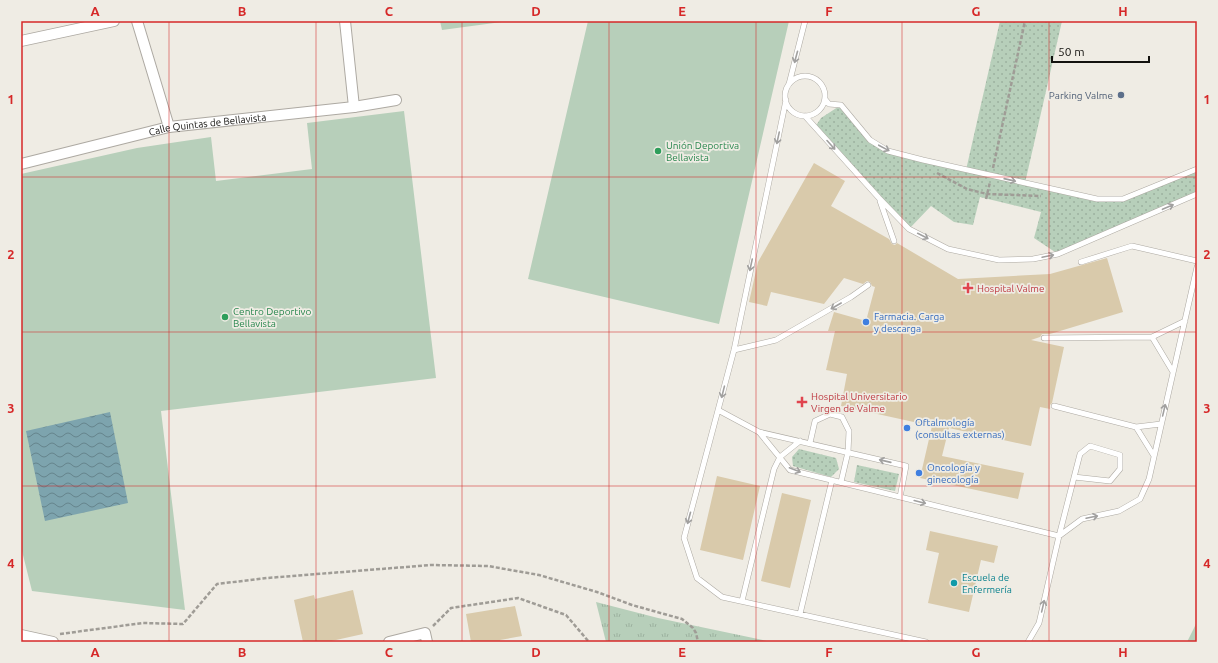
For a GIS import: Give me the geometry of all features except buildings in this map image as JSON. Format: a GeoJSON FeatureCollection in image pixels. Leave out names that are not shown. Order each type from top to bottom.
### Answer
{"type":"FeatureCollection","features":[{"type":"Feature","properties":{"kind":"street"},"geometry":{"type":"LineString","coordinates":[[21,41],[114,21]]}},
{"type":"Feature","properties":{"kind":"street"},"geometry":{"type":"LineString","coordinates":[[137,21],[168,127]]}},
{"type":"Feature","properties":{"kind":"street"},"geometry":{"type":"LineString","coordinates":[[345,21],[354,107]]}},
{"type":"Feature","properties":{"kind":"street","name":"Calle Quintas de Bellavista"},"geometry":{"type":"LineString","coordinates":[[21,164],[168,127],[354,107],[396,100]]}},
{"type":"Feature","properties":{"kind":"street"},"geometry":{"type":"LineString","coordinates":[[21,635],[56,638]]}},
{"type":"Feature","properties":{"kind":"street"},"geometry":{"type":"LineString","coordinates":[[389,642],[426,637]]}},
{"type":"Feature","properties":{"kind":"lane"},"geometry":{"type":"LineString","coordinates":[[805,21],[786,95],[734,350],[684,538],[697,578],[722,597],[926,642]]}},
{"type":"Feature","properties":{"kind":"lane"},"geometry":{"type":"LineString","coordinates":[[786,100],[788,106],[793,111],[805,116],[816,113],[820,109],[825,99],[825,92],[822,86],[813,78],[806,76],[800,77],[789,85]]}},
{"type":"Feature","properties":{"kind":"lane"},"geometry":{"type":"LineString","coordinates":[[825,99],[829,104],[841,105],[870,140],[888,151],[1097,198],[1123,200],[1197,170]]}},
{"type":"Feature","properties":{"kind":"lane"},"geometry":{"type":"LineString","coordinates":[[805,116],[909,229],[948,249],[999,260],[1033,259],[1058,254],[1197,194]]}},
{"type":"Feature","properties":{"kind":"lane"},"geometry":{"type":"LineString","coordinates":[[879,198],[894,241]]}},
{"type":"Feature","properties":{"kind":"lane"},"geometry":{"type":"LineString","coordinates":[[1081,262],[1132,246],[1197,261]]}},
{"type":"Feature","properties":{"kind":"lane"},"geometry":{"type":"LineString","coordinates":[[1059,536],[1082,519],[1118,511],[1140,499],[1149,479],[1197,267]]}},
{"type":"Feature","properties":{"kind":"lane"},"geometry":{"type":"LineString","coordinates":[[734,350],[776,340],[851,297],[868,285]]}},
{"type":"Feature","properties":{"kind":"lane"},"geometry":{"type":"LineString","coordinates":[[1044,338],[1152,337],[1185,320]]}},
{"type":"Feature","properties":{"kind":"lane"},"geometry":{"type":"LineString","coordinates":[[1152,337],[1173,372]]}},
{"type":"Feature","properties":{"kind":"lane"},"geometry":{"type":"LineString","coordinates":[[1054,406],[1136,427],[1161,424]]}},
{"type":"Feature","properties":{"kind":"lane"},"geometry":{"type":"LineString","coordinates":[[718,410],[759,432],[906,466],[900,497]]}},
{"type":"Feature","properties":{"kind":"lane"},"geometry":{"type":"LineString","coordinates":[[810,443],[815,421],[830,414],[842,417],[849,431],[848,452],[841,482]]}},
{"type":"Feature","properties":{"kind":"lane"},"geometry":{"type":"LineString","coordinates":[[1136,427],[1154,456]]}},
{"type":"Feature","properties":{"kind":"lane"},"geometry":{"type":"LineString","coordinates":[[759,432],[790,470],[1059,536]]}},
{"type":"Feature","properties":{"kind":"lane"},"geometry":{"type":"LineString","coordinates":[[742,601],[774,470],[780,457],[800,441]]}},
{"type":"Feature","properties":{"kind":"lane"},"geometry":{"type":"LineString","coordinates":[[1028,642],[1039,623],[1059,536],[1074,477],[1080,454],[1090,446],[1120,455],[1120,469],[1110,481],[1074,477]]}},
{"type":"Feature","properties":{"kind":"lane"},"geometry":{"type":"LineString","coordinates":[[800,614],[832,480]]}},
{"type":"Feature","properties":{"kind":"path"},"geometry":{"type":"LineString","coordinates":[[986,199],[1025,21]]}},
{"type":"Feature","properties":{"kind":"path"},"geometry":{"type":"LineString","coordinates":[[56,638],[143,623],[183,624],[217,584],[267,578],[431,565],[488,566],[540,575],[682,619],[693,628],[698,642]]}},
{"type":"Feature","properties":{"kind":"path"},"geometry":{"type":"LineString","coordinates":[[426,637],[451,608],[518,598],[566,615],[589,642]]}},
{"type":"Feature","properties":{"kind":"green space"},"geometry":{"type":"Polygon","coordinates":[[[440,21],[509,21],[442,30],[440,21]]]}},
{"type":"Feature","properties":{"kind":"green space","name":"Unión Deportiva Bellavista"},"geometry":{"type":"Polygon","coordinates":[[[588,21],[789,21],[719,324],[528,279],[588,21]]]}},
{"type":"Feature","properties":{"kind":"green space"},"geometry":{"type":"Polygon","coordinates":[[[1000,21],[1062,21],[1025,183],[1097,199],[1123,199],[1197,170],[1197,194],[1058,254],[1034,238],[1041,212],[980,197],[973,225],[954,222],[931,206],[909,229],[815,127],[821,118],[841,105],[870,140],[888,151],[966,170],[1000,21]]]}},
{"type":"Feature","properties":{"kind":"green space","name":"Centro Deportivo Bellavista"},"geometry":{"type":"Polygon","coordinates":[[[404,111],[436,378],[161,411],[185,610],[32,591],[21,547],[21,174],[137,148],[211,137],[216,181],[312,169],[307,123],[404,111]]]}},
{"type":"Feature","properties":{"kind":"green space"},"geometry":{"type":"Polygon","coordinates":[[[799,449],[836,458],[839,469],[831,477],[793,466],[792,457],[799,449]]]}},
{"type":"Feature","properties":{"kind":"green space"},"geometry":{"type":"Polygon","coordinates":[[[857,465],[899,474],[895,491],[854,482],[857,465]]]}},
{"type":"Feature","properties":{"kind":"green space"},"geometry":{"type":"Polygon","coordinates":[[[596,602],[658,618],[772,642],[606,642],[596,602]]]}},
{"type":"Feature","properties":{"kind":"green space"},"geometry":{"type":"Polygon","coordinates":[[[1197,622],[1197,642],[1187,642],[1197,622]]]}},
{"type":"Feature","properties":{"kind":"water"},"geometry":{"type":"Polygon","coordinates":[[[110,412],[128,503],[45,521],[26,431],[110,412]]]}},
{"type":"Feature","properties":{"kind":"place","name":"Parking Valme"},"geometry":{"type":"Point","coordinates":[1121,95]}},
{"type":"Feature","properties":{"kind":"place","name":"Unión Deportiva Bellavista"},"geometry":{"type":"Point","coordinates":[658,151]}},
{"type":"Feature","properties":{"kind":"place","name":"Hospital Valme"},"geometry":{"type":"Point","coordinates":[968,288]}},
{"type":"Feature","properties":{"kind":"place","name":"Centro Deportivo Bellavista"},"geometry":{"type":"Point","coordinates":[225,317]}},
{"type":"Feature","properties":{"kind":"place","name":"Farmacia. Carga y descarga"},"geometry":{"type":"Point","coordinates":[866,322]}},
{"type":"Feature","properties":{"kind":"place","name":"Hospital Universitario Virgen de Valme"},"geometry":{"type":"Point","coordinates":[802,402]}},
{"type":"Feature","properties":{"kind":"place","name":"Oftalmología (consultas externas)"},"geometry":{"type":"Point","coordinates":[907,428]}},
{"type":"Feature","properties":{"kind":"place","name":"Oncología y ginecología"},"geometry":{"type":"Point","coordinates":[919,473]}},
{"type":"Feature","properties":{"kind":"place","name":"Escuela de Enfermería"},"geometry":{"type":"Point","coordinates":[954,583]}}]}
